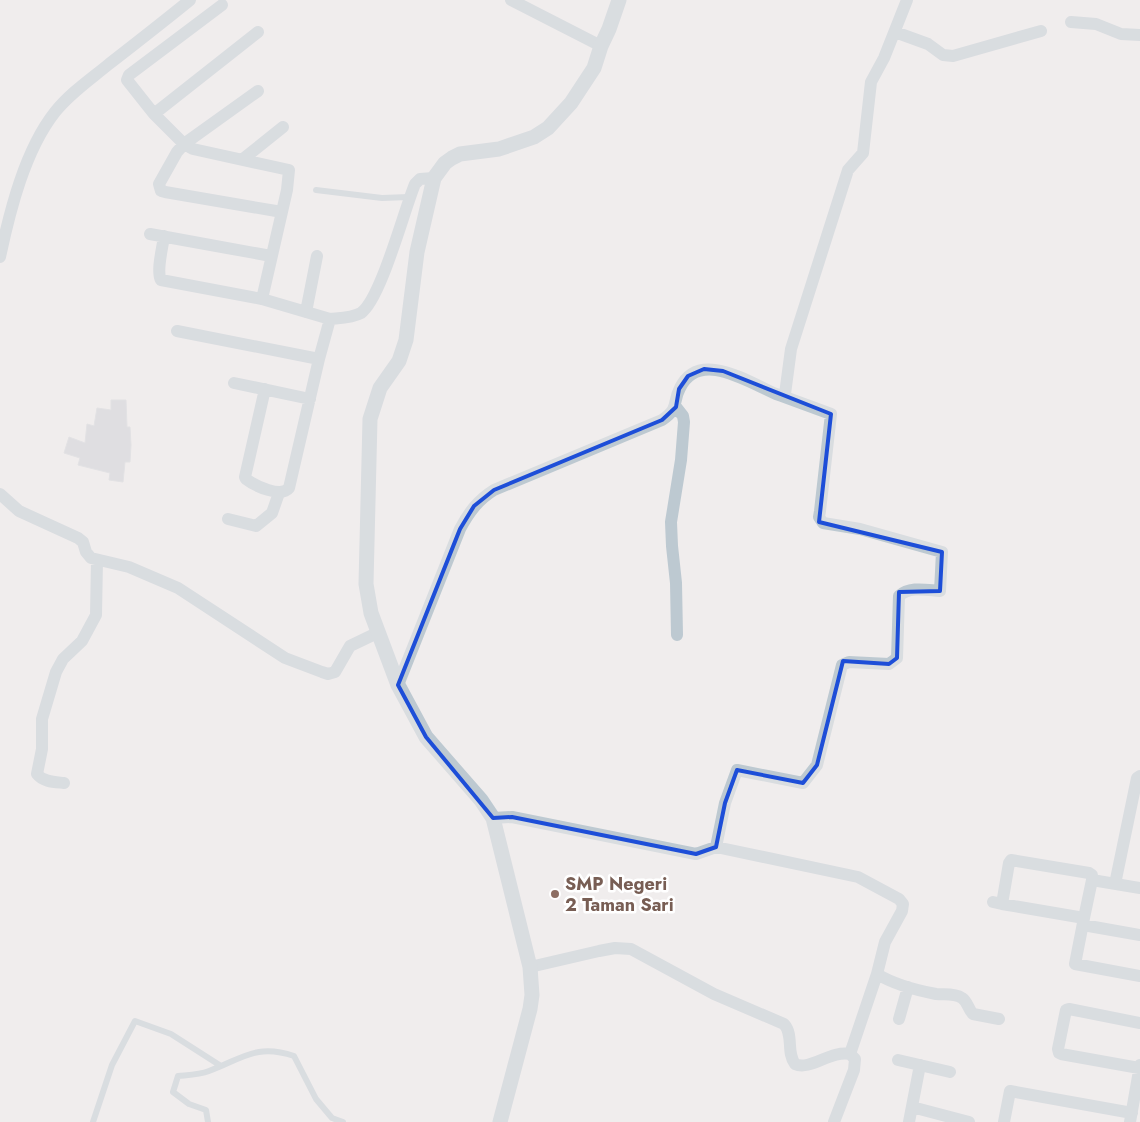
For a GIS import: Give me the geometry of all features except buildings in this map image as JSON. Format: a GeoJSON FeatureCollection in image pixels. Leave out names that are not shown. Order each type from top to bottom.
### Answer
{"type":"FeatureCollection","features":[{"type":"Feature","properties":{"kind":"street"},"geometry":{"type":"LineString","coordinates":[[0,257],[12,206],[21,178],[44,128],[55,112],[71,95],[190,0]]}},
{"type":"Feature","properties":{"kind":"street"},"geometry":{"type":"LineString","coordinates":[[511,0],[601,46]]}},
{"type":"Feature","properties":{"kind":"street"},"geometry":{"type":"LineString","coordinates":[[500,1122],[530,1009],[532,982],[530,967],[493,818],[481,800],[426,737],[398,685],[377,633],[369,606],[366,584],[370,418],[380,388],[399,361],[406,340],[417,252],[434,178],[445,163],[460,154],[499,148],[534,137],[548,128],[570,102],[594,68],[619,0]]}},
{"type":"Feature","properties":{"kind":"street"},"geometry":{"type":"LineString","coordinates":[[782,396],[785,392],[791,349],[848,170],[863,153],[871,82],[895,32],[906,0]]}},
{"type":"Feature","properties":{"kind":"street"},"geometry":{"type":"LineString","coordinates":[[222,5],[129,75],[127,80],[154,114],[184,144],[193,149],[289,170],[287,190],[262,299]]}},
{"type":"Feature","properties":{"kind":"street"},"geometry":{"type":"LineString","coordinates":[[1071,22],[1096,24],[1121,34],[1140,35]]}},
{"type":"Feature","properties":{"kind":"street"},"geometry":{"type":"LineString","coordinates":[[895,32],[928,44],[943,55],[953,56],[1041,31]]}},
{"type":"Feature","properties":{"kind":"street"},"geometry":{"type":"LineString","coordinates":[[154,114],[258,32]]}},
{"type":"Feature","properties":{"kind":"street"},"geometry":{"type":"LineString","coordinates":[[258,91],[184,144],[177,152],[160,184],[161,191],[282,212]]}},
{"type":"Feature","properties":{"kind":"street"},"geometry":{"type":"LineString","coordinates":[[243,159],[283,127]]}},
{"type":"Feature","properties":{"kind":"street"},"geometry":{"type":"LineString","coordinates":[[164,236],[159,271],[161,280],[262,299],[330,319],[353,316],[362,312],[373,297],[415,184],[420,179],[434,178]]}},
{"type":"Feature","properties":{"kind":"street"},"geometry":{"type":"LineString","coordinates":[[150,234],[271,256]]}},
{"type":"Feature","properties":{"kind":"street"},"geometry":{"type":"LineString","coordinates":[[306,312],[317,256]]}},
{"type":"Feature","properties":{"kind":"street"},"geometry":{"type":"LineString","coordinates":[[265,390],[245,477],[252,483],[279,492],[286,491],[289,488],[330,319]]}},
{"type":"Feature","properties":{"kind":"street"},"geometry":{"type":"LineString","coordinates":[[178,331],[319,359]]}},
{"type":"Feature","properties":{"kind":"street"},"geometry":{"type":"LineString","coordinates":[[398,685],[460,528],[474,506],[494,490],[662,420],[676,407],[679,389],[688,376],[704,369],[714,368],[723,371],[776,394],[831,414],[819,517],[823,523],[860,529],[942,552],[940,591],[904,591],[899,596],[897,658],[889,664],[849,662],[842,664],[817,765],[803,783],[737,770],[724,803],[716,847]]}},
{"type":"Feature","properties":{"kind":"street"},"geometry":{"type":"LineString","coordinates":[[234,383],[310,399]]}},
{"type":"Feature","properties":{"kind":"street"},"geometry":{"type":"LineString","coordinates":[[676,407],[683,416],[684,422],[682,460],[671,522],[676,583],[677,634]]}},
{"type":"Feature","properties":{"kind":"street"},"geometry":{"type":"LineString","coordinates":[[228,519],[256,526],[272,513],[279,492]]}},
{"type":"Feature","properties":{"kind":"street"},"geometry":{"type":"LineString","coordinates":[[0,494],[19,511],[78,538],[83,542],[88,555],[97,560],[129,567],[178,588],[285,658],[322,672],[328,674],[335,672],[350,646],[377,633]]}},
{"type":"Feature","properties":{"kind":"street"},"geometry":{"type":"LineString","coordinates":[[64,783],[39,777],[37,774],[42,749],[42,719],[56,672],[64,659],[82,641],[96,615],[97,560]]}},
{"type":"Feature","properties":{"kind":"street"},"geometry":{"type":"LineString","coordinates":[[1115,884],[1137,778],[1140,776]]}},
{"type":"Feature","properties":{"kind":"street"},"geometry":{"type":"LineString","coordinates":[[493,818],[512,817],[696,854],[716,847],[858,877],[899,899],[903,904],[902,911],[889,934],[850,1054]]}},
{"type":"Feature","properties":{"kind":"street"},"geometry":{"type":"LineString","coordinates":[[1140,935],[1083,921],[997,903],[1009,863],[1011,860],[1089,872],[1092,875],[1092,880],[1083,921],[1075,964],[1140,976]]}},
{"type":"Feature","properties":{"kind":"street"},"geometry":{"type":"LineString","coordinates":[[1092,880],[1140,888]]}},
{"type":"Feature","properties":{"kind":"street"},"geometry":{"type":"LineString","coordinates":[[530,967],[615,948],[631,950],[714,994],[784,1024],[788,1030],[791,1057],[795,1064],[804,1066],[838,1053],[850,1054],[855,1059],[854,1070],[834,1122]]}},
{"type":"Feature","properties":{"kind":"street"},"geometry":{"type":"LineString","coordinates":[[877,974],[908,987],[937,994],[955,995],[967,1002],[973,1014],[999,1019]]}},
{"type":"Feature","properties":{"kind":"street"},"geometry":{"type":"LineString","coordinates":[[899,1019],[908,987]]}},
{"type":"Feature","properties":{"kind":"street"},"geometry":{"type":"LineString","coordinates":[[1004,1122],[1010,1091],[1131,1118],[1140,1067],[1062,1054],[1059,1053],[1058,1049],[1064,1013],[1069,1009],[1140,1023]]}},
{"type":"Feature","properties":{"kind":"street"},"geometry":{"type":"LineString","coordinates":[[898,1060],[950,1072]]}},
{"type":"Feature","properties":{"kind":"street"},"geometry":{"type":"LineString","coordinates":[[909,1122],[920,1065]]}},
{"type":"Feature","properties":{"kind":"street"},"geometry":{"type":"LineString","coordinates":[[912,1107],[969,1122]]}},
{"type":"Feature","properties":{"kind":"lane"},"geometry":{"type":"LineString","coordinates":[[316,190],[382,198],[409,197]]}},
{"type":"Feature","properties":{"kind":"lane"},"geometry":{"type":"LineString","coordinates":[[93,1122],[112,1065],[135,1021],[171,1034],[221,1066]]}},
{"type":"Feature","properties":{"kind":"lane"},"geometry":{"type":"LineString","coordinates":[[208,1122],[206,1110],[189,1104],[173,1092],[178,1076],[207,1072],[254,1052],[278,1051],[294,1056],[316,1099],[332,1118],[343,1122]]}},
{"type":"Feature","properties":{"kind":"highlighted area"},"geometry":{"type":"Polygon","coordinates":[[[704,369],[723,371],[831,414],[819,522],[942,552],[940,591],[899,592],[897,658],[889,664],[843,661],[817,765],[803,783],[737,770],[725,803],[716,847],[696,854],[512,817],[493,818],[426,737],[398,685],[460,529],[474,506],[494,490],[662,420],[676,407],[679,389],[688,376],[704,369]]]}},
{"type":"Feature","properties":{"kind":"place","name":"SMP Negeri 2 Taman Sari"},"geometry":{"type":"Point","coordinates":[555,894]}}]}
